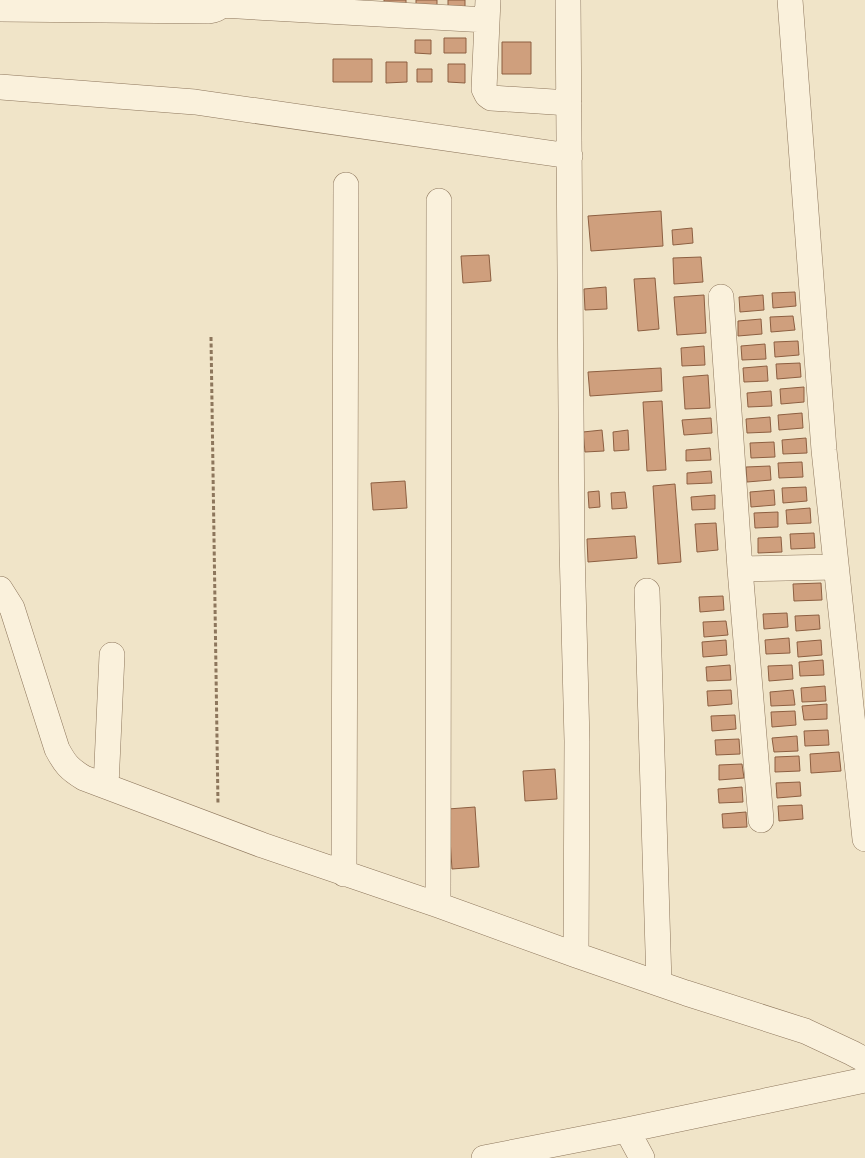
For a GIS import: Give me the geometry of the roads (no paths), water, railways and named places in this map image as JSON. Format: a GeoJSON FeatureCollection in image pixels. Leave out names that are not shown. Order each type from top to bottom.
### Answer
{"type":"FeatureCollection","features":[{"type":"Feature","properties":{"kind":"street"},"geometry":{"type":"LineString","coordinates":[[568,0],[572,548],[577,741],[576,955]]}},
{"type":"Feature","properties":{"kind":"street"},"geometry":{"type":"LineString","coordinates":[[790,0],[823,440],[865,839]]}},
{"type":"Feature","properties":{"kind":"street"},"geometry":{"type":"LineString","coordinates":[[0,9],[209,11],[214,10],[221,3],[488,10],[484,90],[487,95],[491,98],[569,104]]}},
{"type":"Feature","properties":{"kind":"street"},"geometry":{"type":"LineString","coordinates":[[0,87],[195,102],[570,156]]}},
{"type":"Feature","properties":{"kind":"street"},"geometry":{"type":"LineString","coordinates":[[344,874],[346,184]]}},
{"type":"Feature","properties":{"kind":"street"},"geometry":{"type":"LineString","coordinates":[[438,905],[439,201]]}},
{"type":"Feature","properties":{"kind":"street"},"geometry":{"type":"LineString","coordinates":[[721,298],[740,569],[762,820]]}},
{"type":"Feature","properties":{"kind":"street"},"geometry":{"type":"LineString","coordinates":[[740,569],[836,567]]}},
{"type":"Feature","properties":{"kind":"street"},"geometry":{"type":"LineString","coordinates":[[647,591],[658,983]]}},
{"type":"Feature","properties":{"kind":"street"},"geometry":{"type":"LineString","coordinates":[[4,602],[56,749],[64,763],[84,778],[344,874],[438,905],[658,983],[804,1031],[852,1052],[865,1060]]}},
{"type":"Feature","properties":{"kind":"street"},"geometry":{"type":"LineString","coordinates":[[106,786],[112,654]]}},
{"type":"Feature","properties":{"kind":"street"},"geometry":{"type":"LineString","coordinates":[[484,1158],[865,1080]]}},
{"type":"Feature","properties":{"kind":"street"},"geometry":{"type":"LineString","coordinates":[[626,1130],[642,1158]]}}]}
